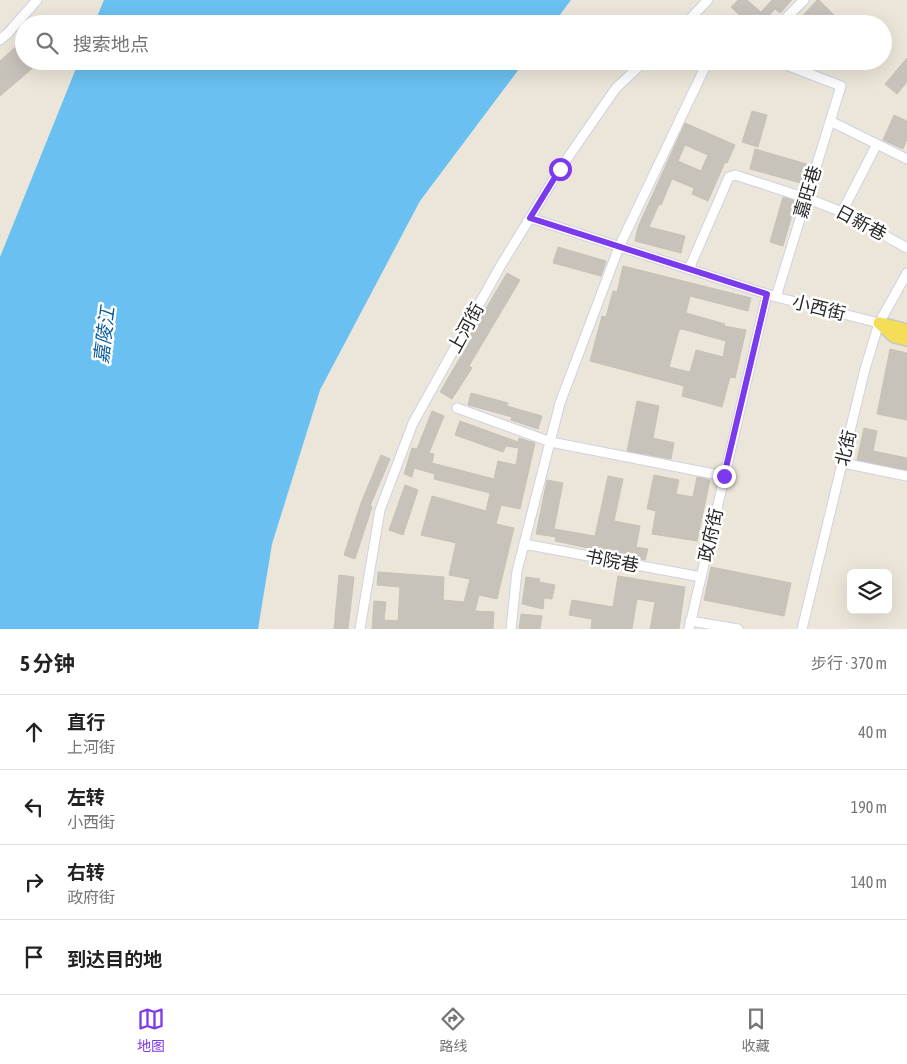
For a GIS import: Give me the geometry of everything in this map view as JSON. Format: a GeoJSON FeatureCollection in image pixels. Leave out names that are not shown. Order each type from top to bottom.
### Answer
{"type":"FeatureCollection","features":[{"type":"Feature","properties":{"kind":"main road"},"geometry":{"type":"LineString","coordinates":[[879,323],[907,330]]}},
{"type":"Feature","properties":{"kind":"main road"},"geometry":{"type":"LineString","coordinates":[[879,323],[894,336],[907,340]]}},
{"type":"Feature","properties":{"kind":"street"},"geometry":{"type":"LineString","coordinates":[[24,15],[37,0]]}},
{"type":"Feature","properties":{"kind":"street"},"geometry":{"type":"LineString","coordinates":[[694,15],[708,0]]}},
{"type":"Feature","properties":{"kind":"street"},"geometry":{"type":"LineString","coordinates":[[789,15],[804,0]]}},
{"type":"Feature","properties":{"kind":"street"},"geometry":{"type":"LineString","coordinates":[[0,40],[15,25]]}},
{"type":"Feature","properties":{"kind":"street","name":"上河街"},"geometry":{"type":"LineString","coordinates":[[360,629],[380,510],[413,422],[501,265],[560,169],[616,88],[635,70]]}},
{"type":"Feature","properties":{"kind":"street"},"geometry":{"type":"LineString","coordinates":[[511,629],[517,571],[560,403],[619,247],[704,70]]}},
{"type":"Feature","properties":{"kind":"street","name":"嘉旺巷"},"geometry":{"type":"LineString","coordinates":[[771,296],[806,198],[841,86],[799,70]]}},
{"type":"Feature","properties":{"kind":"street"},"geometry":{"type":"LineString","coordinates":[[830,121],[907,159]]}},
{"type":"Feature","properties":{"kind":"street"},"geometry":{"type":"LineString","coordinates":[[842,212],[877,144]]}},
{"type":"Feature","properties":{"kind":"street","name":"日新巷"},"geometry":{"type":"LineString","coordinates":[[689,269],[729,177],[735,175],[842,212],[907,248]]}},
{"type":"Feature","properties":{"kind":"street","name":"小西街"},"geometry":{"type":"LineString","coordinates":[[530,218],[771,296],[879,323]]}},
{"type":"Feature","properties":{"kind":"street","name":"北街"},"geometry":{"type":"LineString","coordinates":[[802,629],[865,369],[879,323],[907,273]]}},
{"type":"Feature","properties":{"kind":"street","name":"政府街"},"geometry":{"type":"LineString","coordinates":[[690,625],[724,476],[771,296]]}},
{"type":"Feature","properties":{"kind":"street"},"geometry":{"type":"LineString","coordinates":[[458,408],[551,442],[724,476]]}},
{"type":"Feature","properties":{"kind":"street"},"geometry":{"type":"LineString","coordinates":[[843,463],[907,476]]}},
{"type":"Feature","properties":{"kind":"street","name":"书院巷"},"geometry":{"type":"LineString","coordinates":[[524,544],[701,577]]}},
{"type":"Feature","properties":{"kind":"street"},"geometry":{"type":"LineString","coordinates":[[690,625],[738,629]]}},
{"type":"Feature","properties":{"kind":"water"},"geometry":{"type":"Polygon","coordinates":[[[104,0],[571,0],[560,15],[98,15],[104,0]]]}},
{"type":"Feature","properties":{"kind":"water","name":"嘉陵江"},"geometry":{"type":"Polygon","coordinates":[[[75,70],[518,70],[420,201],[320,390],[272,544],[258,629],[0,629],[0,257],[75,70]]]}},
{"type":"Feature","properties":{"kind":"building"},"geometry":{"type":"Polygon","coordinates":[[[738,0],[747,0],[761,12],[772,0],[792,0],[780,13],[775,9],[769,15],[739,15],[731,7],[738,0]]]}},
{"type":"Feature","properties":{"kind":"building"},"geometry":{"type":"Polygon","coordinates":[[[819,0],[834,15],[803,15],[819,0]]]}},
{"type":"Feature","properties":{"kind":"building"},"geometry":{"type":"Polygon","coordinates":[[[15,48],[15,70],[30,70],[0,96],[0,61],[15,48]]]}},
{"type":"Feature","properties":{"kind":"building"},"geometry":{"type":"Polygon","coordinates":[[[907,58],[907,82],[897,94],[885,84],[907,58]]]}},
{"type":"Feature","properties":{"kind":"building"},"geometry":{"type":"Polygon","coordinates":[[[752,111],[767,115],[758,147],[742,142],[752,111]]]}},
{"type":"Feature","properties":{"kind":"building"},"geometry":{"type":"Polygon","coordinates":[[[894,115],[907,121],[907,139],[903,149],[883,140],[894,115]]]}},
{"type":"Feature","properties":{"kind":"building"},"geometry":{"type":"Polygon","coordinates":[[[685,123],[735,145],[727,163],[725,162],[708,201],[692,194],[694,188],[672,179],[661,205],[659,204],[649,227],[685,236],[681,253],[635,241],[638,227],[685,123]],[[685,145],[678,161],[701,171],[708,155],[685,145]]]}},
{"type":"Feature","properties":{"kind":"building"},"geometry":{"type":"Polygon","coordinates":[[[755,149],[810,165],[804,184],[750,169],[755,149]]]}},
{"type":"Feature","properties":{"kind":"building"},"geometry":{"type":"Polygon","coordinates":[[[783,197],[796,201],[783,246],[770,242],[783,197]]]}},
{"type":"Feature","properties":{"kind":"building"},"geometry":{"type":"Polygon","coordinates":[[[558,247],[606,261],[601,276],[553,263],[558,247]]]}},
{"type":"Feature","properties":{"kind":"building"},"geometry":{"type":"Polygon","coordinates":[[[623,266],[751,298],[748,311],[690,296],[686,313],[725,324],[724,326],[746,330],[735,378],[730,377],[722,407],[682,396],[684,386],[590,361],[602,316],[606,317],[613,291],[617,292],[623,266]],[[682,329],[679,330],[669,367],[690,372],[696,350],[723,357],[726,341],[682,329]]]}},
{"type":"Feature","properties":{"kind":"building"},"geometry":{"type":"Polygon","coordinates":[[[507,273],[520,280],[469,366],[472,368],[452,399],[440,392],[461,356],[459,354],[507,273]]]}},
{"type":"Feature","properties":{"kind":"building"},"geometry":{"type":"Polygon","coordinates":[[[890,349],[907,353],[907,420],[877,414],[890,349]]]}},
{"type":"Feature","properties":{"kind":"building"},"geometry":{"type":"Polygon","coordinates":[[[471,393],[508,403],[507,406],[542,416],[538,429],[511,420],[512,417],[468,405],[471,393]]]}},
{"type":"Feature","properties":{"kind":"building"},"geometry":{"type":"Polygon","coordinates":[[[637,401],[659,406],[653,438],[674,443],[671,459],[627,451],[637,401]]]}},
{"type":"Feature","properties":{"kind":"building"},"geometry":{"type":"Polygon","coordinates":[[[432,411],[444,416],[429,453],[434,454],[432,463],[494,479],[498,461],[516,465],[519,448],[506,446],[503,452],[455,435],[460,421],[518,442],[519,438],[535,443],[520,509],[501,505],[496,524],[514,528],[497,599],[479,595],[475,611],[494,612],[493,629],[372,629],[374,601],[386,602],[384,620],[398,621],[400,587],[377,585],[378,572],[444,577],[443,600],[464,602],[470,579],[449,575],[456,543],[421,535],[432,496],[486,511],[490,493],[434,479],[435,474],[414,468],[412,477],[404,474],[412,448],[417,449],[432,411]]]}},
{"type":"Feature","properties":{"kind":"building"},"geometry":{"type":"Polygon","coordinates":[[[864,428],[877,431],[873,451],[907,458],[907,470],[857,460],[864,428]]]}},
{"type":"Feature","properties":{"kind":"building"},"geometry":{"type":"Polygon","coordinates":[[[381,455],[390,459],[370,506],[372,507],[355,559],[344,555],[361,503],[381,455]]]}},
{"type":"Feature","properties":{"kind":"building"},"geometry":{"type":"Polygon","coordinates":[[[654,475],[679,480],[676,494],[693,497],[697,477],[710,480],[697,541],[652,534],[656,511],[647,509],[654,475]]]}},
{"type":"Feature","properties":{"kind":"building"},"geometry":{"type":"Polygon","coordinates":[[[608,476],[623,479],[614,521],[640,526],[636,547],[648,549],[645,560],[555,541],[556,537],[536,534],[547,480],[563,483],[554,529],[595,536],[608,476]]]}},
{"type":"Feature","properties":{"kind":"building"},"geometry":{"type":"Polygon","coordinates":[[[405,485],[418,490],[403,535],[389,530],[405,485]]]}},
{"type":"Feature","properties":{"kind":"building"},"geometry":{"type":"Polygon","coordinates":[[[711,567],[791,583],[784,616],[704,600],[711,567]]]}},
{"type":"Feature","properties":{"kind":"building"},"geometry":{"type":"Polygon","coordinates":[[[339,575],[354,577],[348,629],[334,629],[339,575]]]}},
{"type":"Feature","properties":{"kind":"building"},"geometry":{"type":"Polygon","coordinates":[[[618,576],[685,587],[679,629],[650,629],[655,602],[637,599],[632,629],[591,629],[592,619],[569,615],[572,600],[613,607],[618,576]]]}},
{"type":"Feature","properties":{"kind":"building"},"geometry":{"type":"Polygon","coordinates":[[[526,577],[540,579],[539,582],[555,585],[552,599],[544,598],[543,609],[522,604],[526,577]]]}},
{"type":"Feature","properties":{"kind":"building"},"geometry":{"type":"Polygon","coordinates":[[[521,614],[542,616],[540,629],[519,629],[521,614]]]}},
{"type":"Feature","properties":{"kind":"route"},"geometry":{"type":"LineString","coordinates":[[560,169],[530,218],[767,294],[724,476]]}}]}
